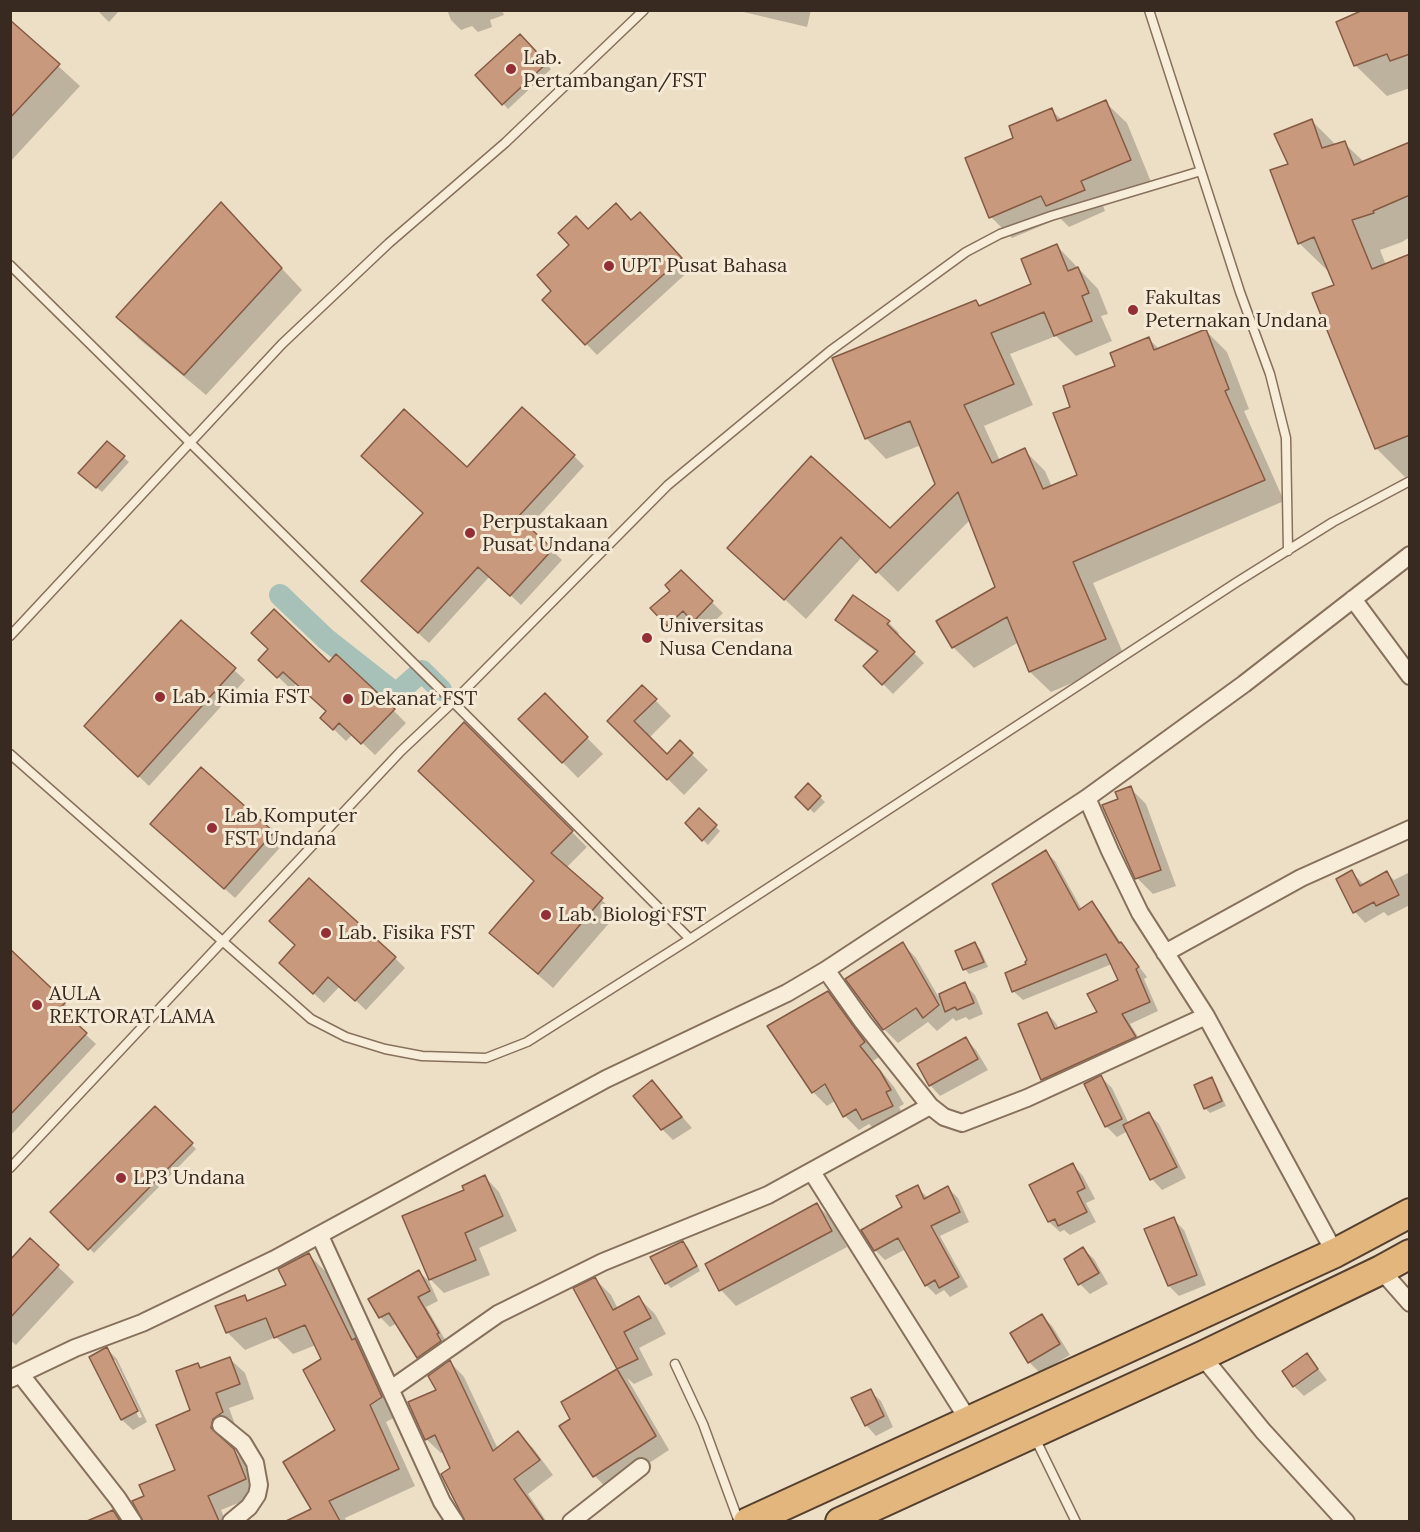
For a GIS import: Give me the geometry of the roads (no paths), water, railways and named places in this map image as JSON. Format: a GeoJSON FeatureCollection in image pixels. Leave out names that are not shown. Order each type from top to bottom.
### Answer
{"type":"FeatureCollection","features":[{"type":"Feature","properties":{"kind":"highway"},"geometry":{"type":"LineString","coordinates":[[748,1521],[1335,1252],[1410,1213]]}},
{"type":"Feature","properties":{"kind":"highway"},"geometry":{"type":"LineString","coordinates":[[840,1521],[1202,1356],[1410,1254]]}},
{"type":"Feature","properties":{"kind":"highway"},"geometry":{"type":"LineString","coordinates":[[1063,1378],[1080,1411]]}},
{"type":"Feature","properties":{"kind":"street"},"geometry":{"type":"LineString","coordinates":[[133,1521],[118,1499],[16,1377],[75,1348],[142,1323],[320,1236],[606,1079],[787,993],[826,970],[1087,798],[1244,684],[1410,555]]}},
{"type":"Feature","properties":{"kind":"street"},"geometry":{"type":"LineString","coordinates":[[1353,599],[1410,676]]}},
{"type":"Feature","properties":{"kind":"street"},"geometry":{"type":"LineString","coordinates":[[1087,798],[1140,912],[1206,1016],[1234,1071],[1335,1252]]}},
{"type":"Feature","properties":{"kind":"street"},"geometry":{"type":"LineString","coordinates":[[1166,953],[1301,878],[1410,829]]}},
{"type":"Feature","properties":{"kind":"street"},"geometry":{"type":"LineString","coordinates":[[826,970],[863,1022],[930,1106],[944,1117],[962,1123],[1027,1098],[1206,1016]]}},
{"type":"Feature","properties":{"kind":"street"},"geometry":{"type":"LineString","coordinates":[[391,1389],[498,1314],[603,1262],[768,1195],[930,1106]]}},
{"type":"Feature","properties":{"kind":"street"},"geometry":{"type":"LineString","coordinates":[[812,1172],[969,1421]]}},
{"type":"Feature","properties":{"kind":"street"},"geometry":{"type":"LineString","coordinates":[[320,1236],[442,1502],[455,1521]]}},
{"type":"Feature","properties":{"kind":"street"},"geometry":{"type":"LineString","coordinates":[[1381,1270],[1410,1303]]}},
{"type":"Feature","properties":{"kind":"street"},"geometry":{"type":"LineString","coordinates":[[1202,1356],[1263,1431],[1346,1521]]}},
{"type":"Feature","properties":{"kind":"street"},"geometry":{"type":"LineString","coordinates":[[221,1425],[243,1443],[255,1463],[259,1485],[257,1495],[249,1507],[231,1521]]}},
{"type":"Feature","properties":{"kind":"street"},"geometry":{"type":"LineString","coordinates":[[578,1519],[641,1467]]}},
{"type":"Feature","properties":{"kind":"lane"},"geometry":{"type":"LineString","coordinates":[[10,636],[282,345],[439,198],[505,143],[644,10]]}},
{"type":"Feature","properties":{"kind":"lane"},"geometry":{"type":"LineString","coordinates":[[1149,10],[1240,292],[1270,374],[1286,438],[1288,551]]}},
{"type":"Feature","properties":{"kind":"lane"},"geometry":{"type":"LineString","coordinates":[[10,1168],[401,751],[453,702],[668,485],[830,351],[966,252],[1000,234],[1051,216],[1201,171]]}},
{"type":"Feature","properties":{"kind":"lane"},"geometry":{"type":"LineString","coordinates":[[10,265],[690,939]]}},
{"type":"Feature","properties":{"kind":"lane"},"geometry":{"type":"LineString","coordinates":[[10,754],[311,1019],[339,1033],[385,1049],[422,1056],[486,1058],[527,1042],[690,939],[1227,588],[1333,522],[1410,481]]}},
{"type":"Feature","properties":{"kind":"lane"},"geometry":{"type":"LineString","coordinates":[[675,1364],[703,1424],[739,1521]]}},
{"type":"Feature","properties":{"kind":"lane"},"geometry":{"type":"LineString","coordinates":[[1033,1433],[1076,1521]]}},
{"type":"Feature","properties":{"kind":"waterway"},"geometry":{"type":"LineString","coordinates":[[280,595],[326,639],[396,694],[422,671],[441,690]]}},
{"type":"Feature","properties":{"kind":"place","name":"Lab. Pertambangan/FST"},"geometry":{"type":"Point","coordinates":[511,69]}},
{"type":"Feature","properties":{"kind":"place","name":"UPT Pusat Bahasa"},"geometry":{"type":"Point","coordinates":[609,266]}},
{"type":"Feature","properties":{"kind":"place","name":"Fakultas Peternakan Undana"},"geometry":{"type":"Point","coordinates":[1133,310]}},
{"type":"Feature","properties":{"kind":"place","name":"Perpustakaan Pusat Undana"},"geometry":{"type":"Point","coordinates":[470,533]}},
{"type":"Feature","properties":{"kind":"place","name":"Universitas Nusa Cendana"},"geometry":{"type":"Point","coordinates":[647,638]}},
{"type":"Feature","properties":{"kind":"place","name":"Lab. Kimia FST"},"geometry":{"type":"Point","coordinates":[160,697]}},
{"type":"Feature","properties":{"kind":"place","name":"Dekanat FST"},"geometry":{"type":"Point","coordinates":[348,699]}},
{"type":"Feature","properties":{"kind":"place","name":"Lab Komputer FST Undana"},"geometry":{"type":"Point","coordinates":[212,828]}},
{"type":"Feature","properties":{"kind":"place","name":"Lab. Biologi FST"},"geometry":{"type":"Point","coordinates":[546,915]}},
{"type":"Feature","properties":{"kind":"place","name":"Lab. Fisika FST"},"geometry":{"type":"Point","coordinates":[326,933]}},
{"type":"Feature","properties":{"kind":"place","name":"AULA REKTORAT LAMA"},"geometry":{"type":"Point","coordinates":[37,1005]}},
{"type":"Feature","properties":{"kind":"place","name":"LP3 Undana"},"geometry":{"type":"Point","coordinates":[121,1178]}}]}
